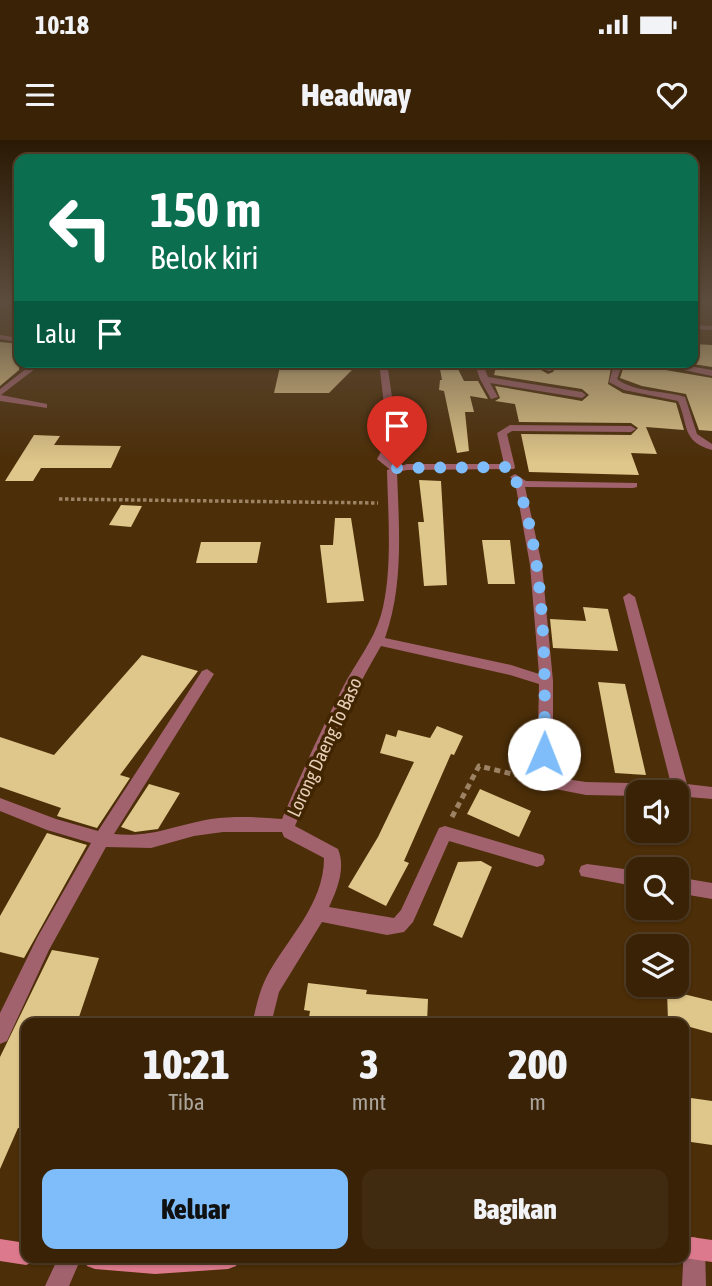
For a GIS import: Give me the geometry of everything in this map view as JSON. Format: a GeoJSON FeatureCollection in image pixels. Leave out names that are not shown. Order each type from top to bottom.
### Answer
{"type":"FeatureCollection","features":[{"type":"Feature","properties":{"kind":"main road"},"geometry":{"type":"LineString","coordinates":[[0,1250],[21,1253]]}},
{"type":"Feature","properties":{"kind":"street"},"geometry":{"type":"LineString","coordinates":[[0,396],[33,368]]}},
{"type":"Feature","properties":{"kind":"street","name":"Lorong Daeng To Baso"},"geometry":{"type":"LineString","coordinates":[[263,1018],[272,984],[318,913],[334,864],[332,854],[290,832],[287,826],[290,813],[351,685],[378,641],[388,613],[393,582],[393,469],[382,459],[393,439],[384,368]]}},
{"type":"Feature","properties":{"kind":"street"},"geometry":{"type":"LineString","coordinates":[[480,368],[494,397]]}},
{"type":"Feature","properties":{"kind":"street"},"geometry":{"type":"LineString","coordinates":[[617,368],[611,380],[624,387],[682,399],[692,436],[712,447]]}},
{"type":"Feature","properties":{"kind":"street"},"geometry":{"type":"LineString","coordinates":[[688,368],[712,373]]}},
{"type":"Feature","properties":{"kind":"street"},"geometry":{"type":"LineString","coordinates":[[484,379],[582,395]]}},
{"type":"Feature","properties":{"kind":"street"},"geometry":{"type":"LineString","coordinates":[[0,396],[44,406]]}},
{"type":"Feature","properties":{"kind":"street"},"geometry":{"type":"LineString","coordinates":[[626,788],[582,788],[545,782],[546,681],[536,565],[519,483],[510,467],[502,433],[505,429],[631,429]]}},
{"type":"Feature","properties":{"kind":"street"},"geometry":{"type":"LineString","coordinates":[[393,469],[510,467]]}},
{"type":"Feature","properties":{"kind":"street"},"geometry":{"type":"LineString","coordinates":[[519,483],[633,485]]}},
{"type":"Feature","properties":{"kind":"street"},"geometry":{"type":"LineString","coordinates":[[629,597],[678,780]]}},
{"type":"Feature","properties":{"kind":"street"},"geometry":{"type":"LineString","coordinates":[[378,641],[511,670],[546,681]]}},
{"type":"Feature","properties":{"kind":"street"},"geometry":{"type":"LineString","coordinates":[[0,1034],[43,944],[102,839],[207,674]]}},
{"type":"Feature","properties":{"kind":"street"},"geometry":{"type":"LineString","coordinates":[[689,789],[712,793]]}},
{"type":"Feature","properties":{"kind":"street"},"geometry":{"type":"LineString","coordinates":[[0,804],[63,830],[102,839],[147,842],[203,827],[236,823],[287,826]]}},
{"type":"Feature","properties":{"kind":"street"},"geometry":{"type":"LineString","coordinates":[[318,913],[387,927],[398,926],[407,916],[444,833],[537,860]]}},
{"type":"Feature","properties":{"kind":"street"},"geometry":{"type":"LineString","coordinates":[[587,871],[626,877]]}},
{"type":"Feature","properties":{"kind":"street"},"geometry":{"type":"LineString","coordinates":[[689,887],[712,891]]}},
{"type":"Feature","properties":{"kind":"street"},"geometry":{"type":"LineString","coordinates":[[694,1286],[697,1249]]}},
{"type":"Feature","properties":{"kind":"street"},"geometry":{"type":"LineString","coordinates":[[57,1286],[68,1263]]}},
{"type":"Feature","properties":{"kind":"path"},"geometry":{"type":"LineString","coordinates":[[59,499],[393,503]]}},
{"type":"Feature","properties":{"kind":"path"},"geometry":{"type":"LineString","coordinates":[[444,833],[479,766],[488,766],[545,782]]}},
{"type":"Feature","properties":{"kind":"building"},"geometry":{"type":"Polygon","coordinates":[[[0,356],[14,356],[14,368],[19,370],[0,386],[0,356]]]}},
{"type":"Feature","properties":{"kind":"building"},"geometry":{"type":"Polygon","coordinates":[[[698,356],[712,356],[712,367],[698,365],[698,356]]]}},
{"type":"Feature","properties":{"kind":"building"},"geometry":{"type":"Polygon","coordinates":[[[280,368],[354,368],[329,393],[274,393],[280,368]]]}},
{"type":"Feature","properties":{"kind":"building"},"geometry":{"type":"Polygon","coordinates":[[[496,368],[542,368],[541,370],[548,374],[555,368],[611,368],[608,384],[623,393],[676,403],[684,430],[646,427],[657,454],[631,453],[639,475],[529,472],[521,434],[631,435],[638,428],[631,423],[519,422],[515,404],[495,401],[500,398],[495,386],[582,401],[589,395],[582,389],[494,375],[496,368]]]}},
{"type":"Feature","properties":{"kind":"building"},"geometry":{"type":"Polygon","coordinates":[[[623,368],[654,368],[712,378],[712,431],[699,430],[686,394],[642,386],[620,378],[623,368]]]}},
{"type":"Feature","properties":{"kind":"building"},"geometry":{"type":"Polygon","coordinates":[[[440,369],[458,369],[464,381],[478,381],[488,399],[470,396],[474,412],[465,412],[469,451],[457,453],[444,391],[439,390],[442,380],[440,369]]]}},
{"type":"Feature","properties":{"kind":"building"},"geometry":{"type":"Polygon","coordinates":[[[34,435],[60,436],[54,445],[121,446],[111,468],[41,468],[33,481],[5,481],[34,435]]]}},
{"type":"Feature","properties":{"kind":"building"},"geometry":{"type":"Polygon","coordinates":[[[419,480],[441,481],[447,585],[424,586],[418,522],[424,522],[419,480]]]}},
{"type":"Feature","properties":{"kind":"building"},"geometry":{"type":"Polygon","coordinates":[[[121,505],[142,506],[131,527],[109,525],[121,505]]]}},
{"type":"Feature","properties":{"kind":"building"},"geometry":{"type":"Polygon","coordinates":[[[335,518],[351,518],[364,601],[327,603],[320,545],[333,545],[335,518]]]}},
{"type":"Feature","properties":{"kind":"building"},"geometry":{"type":"Polygon","coordinates":[[[482,540],[510,540],[515,584],[488,584],[482,540]]]}},
{"type":"Feature","properties":{"kind":"building"},"geometry":{"type":"Polygon","coordinates":[[[201,542],[261,542],[257,563],[196,563],[201,542]]]}},
{"type":"Feature","properties":{"kind":"building"},"geometry":{"type":"Polygon","coordinates":[[[583,607],[608,609],[618,651],[553,648],[550,619],[586,621],[583,607]]]}},
{"type":"Feature","properties":{"kind":"building"},"geometry":{"type":"Polygon","coordinates":[[[142,655],[198,671],[120,775],[130,778],[97,828],[57,816],[61,808],[0,787],[0,737],[54,755],[142,655]]]}},
{"type":"Feature","properties":{"kind":"building"},"geometry":{"type":"Polygon","coordinates":[[[598,682],[625,684],[646,775],[615,773],[598,682]]]}},
{"type":"Feature","properties":{"kind":"building"},"geometry":{"type":"Polygon","coordinates":[[[437,726],[463,736],[454,755],[451,754],[404,861],[409,863],[386,906],[348,887],[378,837],[414,762],[380,753],[386,734],[396,737],[398,730],[430,738],[437,726]]]}},
{"type":"Feature","properties":{"kind":"building"},"geometry":{"type":"Polygon","coordinates":[[[149,784],[180,793],[158,829],[135,832],[121,827],[149,784]]]}},
{"type":"Feature","properties":{"kind":"building"},"geometry":{"type":"Polygon","coordinates":[[[480,789],[531,811],[519,837],[467,814],[480,789]]]}},
{"type":"Feature","properties":{"kind":"building"},"geometry":{"type":"Polygon","coordinates":[[[47,833],[87,845],[24,958],[0,952],[0,916],[47,833]]]}},
{"type":"Feature","properties":{"kind":"building"},"geometry":{"type":"Polygon","coordinates":[[[481,861],[492,867],[462,938],[433,925],[458,862],[481,861]]]}},
{"type":"Feature","properties":{"kind":"building"},"geometry":{"type":"Polygon","coordinates":[[[52,950],[99,958],[79,1017],[21,1018],[21,1126],[0,1169],[0,1057],[52,950]]]}},
{"type":"Feature","properties":{"kind":"building"},"geometry":{"type":"Polygon","coordinates":[[[308,983],[367,990],[366,994],[428,999],[427,1018],[309,1018],[310,1011],[304,1010],[308,983]]]}},
{"type":"Feature","properties":{"kind":"building"},"geometry":{"type":"Polygon","coordinates":[[[689,995],[712,1001],[712,1033],[689,1027],[689,1018],[668,1018],[667,997],[689,995]]]}},
{"type":"Feature","properties":{"kind":"building"},"geometry":{"type":"Polygon","coordinates":[[[689,1098],[712,1101],[712,1145],[689,1142],[689,1098]]]}},
{"type":"Feature","properties":{"kind":"route"},"geometry":{"type":"LineString","coordinates":[[397,468],[510,467],[519,483],[536,565],[547,692],[544,754]]}}]}
